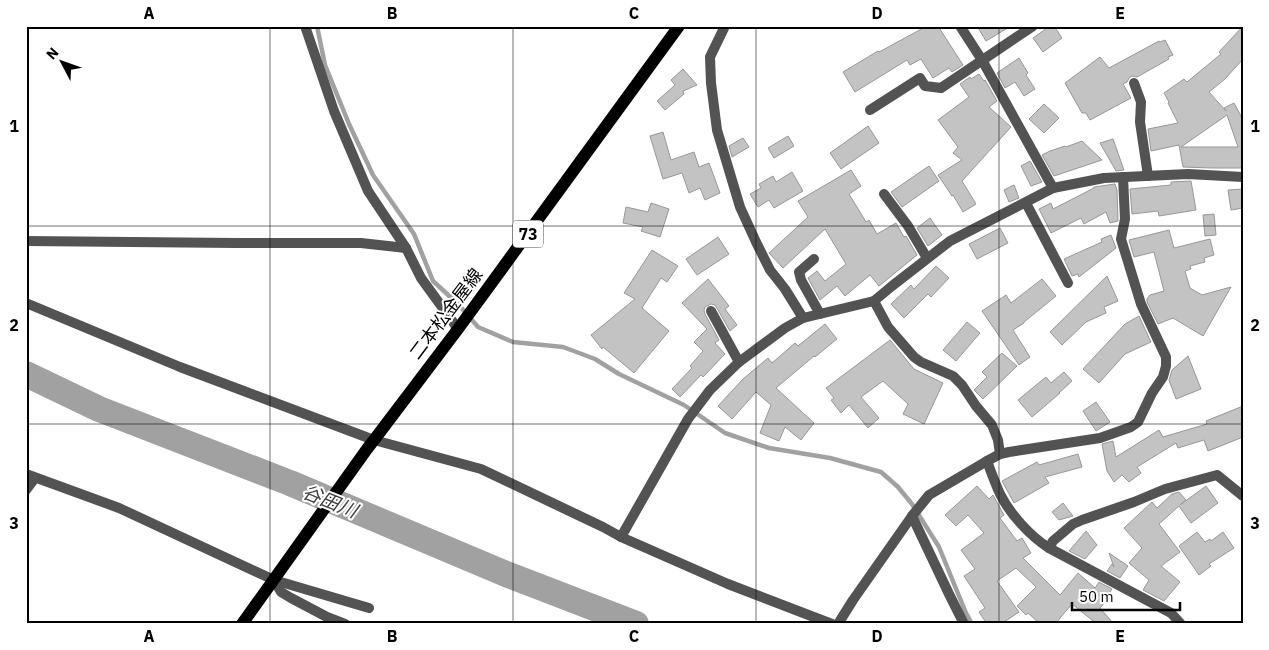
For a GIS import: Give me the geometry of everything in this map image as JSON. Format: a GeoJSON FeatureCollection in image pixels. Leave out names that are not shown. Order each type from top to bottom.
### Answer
{"type":"FeatureCollection","features":[{"type":"Feature","properties":{"kind":"main road","name":"二本松金屋線"},"geometry":{"type":"LineString","coordinates":[[242,624],[371,444],[458,329],[680,26]]}},
{"type":"Feature","properties":{"kind":"street"},"geometry":{"type":"LineString","coordinates":[[306,26],[334,111],[368,191],[406,248],[421,278],[458,329]]}},
{"type":"Feature","properties":{"kind":"street"},"geometry":{"type":"LineString","coordinates":[[960,26],[982,60],[1053,188]]}},
{"type":"Feature","properties":{"kind":"street"},"geometry":{"type":"LineString","coordinates":[[870,110],[920,78],[925,86],[941,88],[1033,26]]}},
{"type":"Feature","properties":{"kind":"street"},"geometry":{"type":"LineString","coordinates":[[721,28],[710,57],[717,130],[740,207],[756,242],[770,270],[803,318]]}},
{"type":"Feature","properties":{"kind":"street"},"geometry":{"type":"LineString","coordinates":[[1134,83],[1141,102],[1140,122],[1148,176]]}},
{"type":"Feature","properties":{"kind":"street"},"geometry":{"type":"LineString","coordinates":[[621,537],[688,419],[710,390],[739,362],[785,328],[803,318],[874,301],[950,241],[1053,188],[1104,178],[1188,174],[1243,177]]}},
{"type":"Feature","properties":{"kind":"street"},"geometry":{"type":"LineString","coordinates":[[838,624],[912,516],[929,495],[1000,454],[1100,438],[1131,427],[1138,422],[1152,393],[1163,377],[1166,358],[1142,304],[1121,239],[1125,219],[1123,177]]}},
{"type":"Feature","properties":{"kind":"street"},"geometry":{"type":"LineString","coordinates":[[884,194],[908,226],[927,258]]}},
{"type":"Feature","properties":{"kind":"street"},"geometry":{"type":"LineString","coordinates":[[1026,203],[1068,283]]}},
{"type":"Feature","properties":{"kind":"street"},"geometry":{"type":"LineString","coordinates":[[26,242],[361,243],[406,248]]}},
{"type":"Feature","properties":{"kind":"street"},"geometry":{"type":"LineString","coordinates":[[814,259],[800,272],[801,280],[820,314]]}},
{"type":"Feature","properties":{"kind":"street"},"geometry":{"type":"LineString","coordinates":[[874,301],[888,327],[914,357],[953,376],[962,384],[976,406],[992,425],[998,440],[1000,454]]}},
{"type":"Feature","properties":{"kind":"street"},"geometry":{"type":"LineString","coordinates":[[26,304],[371,444],[481,469],[621,537],[728,584],[832,624]]}},
{"type":"Feature","properties":{"kind":"street"},"geometry":{"type":"LineString","coordinates":[[711,311],[739,362]]}},
{"type":"Feature","properties":{"kind":"street"},"geometry":{"type":"LineString","coordinates":[[987,461],[1000,495],[1028,532],[1049,548],[1171,613],[1181,624]]}},
{"type":"Feature","properties":{"kind":"street"},"geometry":{"type":"LineString","coordinates":[[1049,548],[1053,541],[1073,524],[1165,489],[1200,479],[1217,475],[1243,496]]}},
{"type":"Feature","properties":{"kind":"street"},"geometry":{"type":"LineString","coordinates":[[26,490],[30,476],[119,508],[274,580],[369,608]]}},
{"type":"Feature","properties":{"kind":"street"},"geometry":{"type":"LineString","coordinates":[[912,516],[964,624]]}},
{"type":"Feature","properties":{"kind":"street"},"geometry":{"type":"LineString","coordinates":[[274,580],[281,592],[327,618],[345,624]]}},
{"type":"Feature","properties":{"kind":"building"},"geometry":{"type":"Polygon","coordinates":[[[927,26],[938,26],[963,65],[952,72],[949,68],[933,78],[921,59],[910,65],[907,60],[855,92],[843,72],[878,51],[927,26]]]}},
{"type":"Feature","properties":{"kind":"building"},"geometry":{"type":"Polygon","coordinates":[[[977,26],[1011,26],[986,41],[977,26]]]}},
{"type":"Feature","properties":{"kind":"building"},"geometry":{"type":"Polygon","coordinates":[[[1050,26],[1054,26],[1062,38],[1043,52],[1033,38],[1050,26]]]}},
{"type":"Feature","properties":{"kind":"building"},"geometry":{"type":"Polygon","coordinates":[[[1243,26],[1243,59],[1225,79],[1209,92],[1226,111],[1224,108],[1234,103],[1241,116],[1243,123],[1243,168],[1183,167],[1179,145],[1151,151],[1148,129],[1178,123],[1164,93],[1184,79],[1187,82],[1221,54],[1219,52],[1243,26]],[[1227,115],[1181,147],[1238,147],[1227,115]]]}},
{"type":"Feature","properties":{"kind":"building"},"geometry":{"type":"Polygon","coordinates":[[[1165,40],[1173,55],[1137,77],[1132,76],[1123,84],[1131,98],[1090,120],[1086,113],[1082,113],[1065,83],[1100,57],[1109,68],[1159,41],[1165,40]]]}},
{"type":"Feature","properties":{"kind":"building"},"geometry":{"type":"Polygon","coordinates":[[[1019,58],[1028,73],[1026,75],[1035,89],[1024,96],[1015,82],[1005,88],[997,73],[1019,58]]]}},
{"type":"Feature","properties":{"kind":"building"},"geometry":{"type":"Polygon","coordinates":[[[683,69],[697,85],[683,91],[684,94],[665,110],[657,101],[675,85],[671,80],[683,69]]]}},
{"type":"Feature","properties":{"kind":"building"},"geometry":{"type":"Polygon","coordinates":[[[979,74],[985,80],[997,101],[989,107],[1011,127],[962,181],[976,204],[963,212],[938,175],[962,160],[953,153],[958,147],[938,120],[969,97],[960,84],[970,77],[971,79],[979,74]]]}},
{"type":"Feature","properties":{"kind":"building"},"geometry":{"type":"Polygon","coordinates":[[[1044,104],[1059,118],[1044,133],[1029,119],[1044,104]]]}},
{"type":"Feature","properties":{"kind":"building"},"geometry":{"type":"Polygon","coordinates":[[[868,126],[879,143],[841,169],[830,153],[868,126]]]}},
{"type":"Feature","properties":{"kind":"building"},"geometry":{"type":"Polygon","coordinates":[[[663,132],[671,160],[694,152],[699,167],[709,163],[720,193],[705,200],[700,188],[689,193],[682,173],[663,179],[650,136],[663,132]]]}},
{"type":"Feature","properties":{"kind":"building"},"geometry":{"type":"Polygon","coordinates":[[[788,136],[794,146],[774,158],[768,148],[788,136]]]}},
{"type":"Feature","properties":{"kind":"building"},"geometry":{"type":"Polygon","coordinates":[[[743,138],[749,147],[732,157],[729,146],[743,138]]]}},
{"type":"Feature","properties":{"kind":"building"},"geometry":{"type":"Polygon","coordinates":[[[1113,139],[1124,170],[1116,171],[1100,143],[1113,139]]]}},
{"type":"Feature","properties":{"kind":"building"},"geometry":{"type":"Polygon","coordinates":[[[1082,141],[1102,160],[1054,176],[1042,155],[1082,141]]]}},
{"type":"Feature","properties":{"kind":"building"},"geometry":{"type":"Polygon","coordinates":[[[1030,161],[1042,182],[1031,186],[1021,166],[1030,161]]]}},
{"type":"Feature","properties":{"kind":"building"},"geometry":{"type":"Polygon","coordinates":[[[929,166],[939,181],[902,207],[891,192],[929,166]]]}},
{"type":"Feature","properties":{"kind":"building"},"geometry":{"type":"Polygon","coordinates":[[[851,170],[861,186],[849,194],[866,222],[869,220],[877,234],[896,223],[917,255],[879,286],[870,275],[845,296],[837,286],[820,300],[808,278],[817,271],[825,281],[846,264],[825,229],[783,268],[769,253],[808,217],[798,201],[851,170]]]}},
{"type":"Feature","properties":{"kind":"building"},"geometry":{"type":"Polygon","coordinates":[[[792,172],[803,191],[774,208],[769,200],[758,207],[750,194],[761,188],[759,184],[773,176],[776,182],[792,172]]]}},
{"type":"Feature","properties":{"kind":"building"},"geometry":{"type":"Polygon","coordinates":[[[1191,181],[1196,210],[1159,216],[1158,211],[1132,214],[1130,189],[1171,185],[1171,182],[1191,181]]]}},
{"type":"Feature","properties":{"kind":"building"},"geometry":{"type":"Polygon","coordinates":[[[1115,184],[1117,190],[1118,221],[1110,223],[1106,212],[1084,224],[1081,218],[1051,233],[1039,209],[1051,203],[1053,209],[1094,187],[1115,184]]]}},
{"type":"Feature","properties":{"kind":"building"},"geometry":{"type":"Polygon","coordinates":[[[1014,185],[1019,198],[1009,202],[1004,190],[1014,185]]]}},
{"type":"Feature","properties":{"kind":"building"},"geometry":{"type":"Polygon","coordinates":[[[1243,189],[1243,208],[1231,210],[1228,190],[1243,189]]]}},
{"type":"Feature","properties":{"kind":"building"},"geometry":{"type":"Polygon","coordinates":[[[651,203],[669,209],[660,237],[641,231],[643,227],[623,223],[626,207],[648,212],[651,203]]]}},
{"type":"Feature","properties":{"kind":"building"},"geometry":{"type":"Polygon","coordinates":[[[1214,214],[1216,235],[1205,236],[1203,215],[1214,214]]]}},
{"type":"Feature","properties":{"kind":"building"},"geometry":{"type":"Polygon","coordinates":[[[930,218],[942,235],[928,246],[917,228],[930,218]]]}},
{"type":"Feature","properties":{"kind":"building"},"geometry":{"type":"Polygon","coordinates":[[[1000,228],[1008,243],[977,259],[969,244],[1000,228]]]}},
{"type":"Feature","properties":{"kind":"building"},"geometry":{"type":"Polygon","coordinates":[[[1169,230],[1174,248],[1210,239],[1214,255],[1204,258],[1205,262],[1190,266],[1191,269],[1185,271],[1190,288],[1202,295],[1231,287],[1203,336],[1173,318],[1158,324],[1147,302],[1150,295],[1164,291],[1154,252],[1134,257],[1129,240],[1169,230]]]}},
{"type":"Feature","properties":{"kind":"building"},"geometry":{"type":"Polygon","coordinates":[[[1111,235],[1116,248],[1079,277],[1078,274],[1072,276],[1064,259],[1102,242],[1101,239],[1111,235]]]}},
{"type":"Feature","properties":{"kind":"building"},"geometry":{"type":"Polygon","coordinates":[[[718,237],[729,254],[697,275],[686,259],[718,237]]]}},
{"type":"Feature","properties":{"kind":"building"},"geometry":{"type":"Polygon","coordinates":[[[652,250],[678,266],[667,282],[661,278],[642,308],[669,331],[634,373],[603,347],[602,349],[591,335],[635,299],[624,293],[652,250]]]}},
{"type":"Feature","properties":{"kind":"building"},"geometry":{"type":"Polygon","coordinates":[[[936,266],[949,278],[931,297],[928,294],[904,318],[891,304],[911,285],[914,289],[936,266]]]}},
{"type":"Feature","properties":{"kind":"building"},"geometry":{"type":"Polygon","coordinates":[[[1107,276],[1118,301],[1104,307],[1106,313],[1086,322],[1062,345],[1050,332],[1107,276]]]}},
{"type":"Feature","properties":{"kind":"building"},"geometry":{"type":"Polygon","coordinates":[[[708,279],[729,306],[725,309],[737,325],[730,331],[715,305],[711,304],[705,307],[705,314],[719,340],[715,343],[725,354],[680,397],[672,389],[692,368],[690,366],[703,351],[694,342],[707,329],[682,303],[708,279]]]}},
{"type":"Feature","properties":{"kind":"building"},"geometry":{"type":"Polygon","coordinates":[[[1042,279],[1056,296],[1013,330],[1030,357],[1019,365],[982,311],[1006,295],[1011,303],[1042,279]]]}},
{"type":"Feature","properties":{"kind":"building"},"geometry":{"type":"Polygon","coordinates":[[[1139,316],[1151,342],[1125,354],[1099,383],[1083,369],[1125,324],[1139,316]]]}},
{"type":"Feature","properties":{"kind":"building"},"geometry":{"type":"Polygon","coordinates":[[[967,322],[980,333],[956,361],[943,350],[967,322]]]}},
{"type":"Feature","properties":{"kind":"building"},"geometry":{"type":"Polygon","coordinates":[[[825,324],[837,339],[776,388],[814,423],[801,440],[785,427],[779,441],[760,433],[771,405],[756,392],[732,419],[718,406],[743,379],[768,358],[772,363],[795,343],[798,346],[825,324]]]}},
{"type":"Feature","properties":{"kind":"building"},"geometry":{"type":"Polygon","coordinates":[[[890,340],[914,369],[943,383],[924,424],[903,414],[908,404],[883,381],[861,397],[879,418],[868,428],[849,405],[841,413],[831,400],[834,398],[826,388],[890,340]]]}},
{"type":"Feature","properties":{"kind":"building"},"geometry":{"type":"Polygon","coordinates":[[[1002,353],[1017,366],[983,399],[974,390],[987,377],[982,372],[1002,353]]]}},
{"type":"Feature","properties":{"kind":"building"},"geometry":{"type":"Polygon","coordinates":[[[1188,356],[1201,389],[1176,399],[1169,380],[1172,370],[1188,356]]]}},
{"type":"Feature","properties":{"kind":"building"},"geometry":{"type":"Polygon","coordinates":[[[1064,372],[1072,381],[1032,417],[1018,400],[1046,377],[1051,383],[1064,372]]]}},
{"type":"Feature","properties":{"kind":"building"},"geometry":{"type":"Polygon","coordinates":[[[1096,402],[1110,422],[1096,431],[1083,411],[1096,402]]]}},
{"type":"Feature","properties":{"kind":"building"},"geometry":{"type":"Polygon","coordinates":[[[1243,406],[1243,437],[1208,451],[1204,440],[1178,448],[1176,443],[1137,467],[1141,473],[1129,482],[1122,475],[1114,482],[1107,471],[1102,444],[1113,441],[1116,457],[1159,430],[1163,437],[1207,424],[1206,421],[1243,406]]]}},
{"type":"Feature","properties":{"kind":"building"},"geometry":{"type":"Polygon","coordinates":[[[1078,454],[1082,467],[1045,477],[1049,483],[1014,503],[1002,481],[1037,462],[1039,465],[1078,454]]]}},
{"type":"Feature","properties":{"kind":"building"},"geometry":{"type":"Polygon","coordinates":[[[977,486],[989,499],[993,495],[1004,515],[1000,518],[1017,541],[1022,538],[1031,553],[1023,558],[1060,595],[1078,573],[1095,588],[1099,582],[1112,589],[1110,592],[1112,594],[1100,608],[1114,624],[1097,624],[1072,604],[1055,624],[1040,624],[1028,613],[1026,615],[1017,606],[1036,587],[1016,568],[997,581],[1019,612],[1001,624],[987,624],[979,612],[985,608],[964,576],[975,569],[961,550],[984,533],[968,515],[956,526],[945,515],[977,486]]]}},
{"type":"Feature","properties":{"kind":"building"},"geometry":{"type":"Polygon","coordinates":[[[1206,486],[1218,503],[1191,523],[1179,506],[1159,524],[1180,552],[1161,566],[1180,582],[1164,601],[1143,590],[1149,580],[1129,563],[1142,548],[1124,528],[1152,502],[1157,508],[1172,494],[1179,492],[1186,500],[1180,505],[1206,486]]]}},
{"type":"Feature","properties":{"kind":"building"},"geometry":{"type":"Polygon","coordinates":[[[1063,503],[1073,516],[1059,520],[1052,512],[1063,503]]]}},
{"type":"Feature","properties":{"kind":"building"},"geometry":{"type":"Polygon","coordinates":[[[1086,531],[1097,545],[1085,559],[1069,551],[1086,531]]]}},
{"type":"Feature","properties":{"kind":"building"},"geometry":{"type":"Polygon","coordinates":[[[1197,532],[1205,542],[1210,539],[1211,541],[1223,532],[1234,548],[1209,564],[1211,566],[1199,575],[1179,546],[1197,532]]]}},
{"type":"Feature","properties":{"kind":"building"},"geometry":{"type":"Polygon","coordinates":[[[1109,553],[1128,566],[1120,578],[1107,571],[1112,564],[1114,567],[1109,553]]]}},
{"type":"Feature","properties":{"kind":"waterway"},"geometry":{"type":"LineString","coordinates":[[317,26],[325,65],[349,124],[373,175],[414,234],[433,281],[458,304],[478,327],[513,342],[563,347],[595,359],[619,374],[684,405],[725,433],[769,448],[830,458],[881,472],[898,487],[912,504],[939,547],[972,624]]}},
{"type":"Feature","properties":{"kind":"waterway","name":"谷田川"},"geometry":{"type":"LineString","coordinates":[[26,374],[99,409],[290,483],[506,574],[636,624]]}}]}
